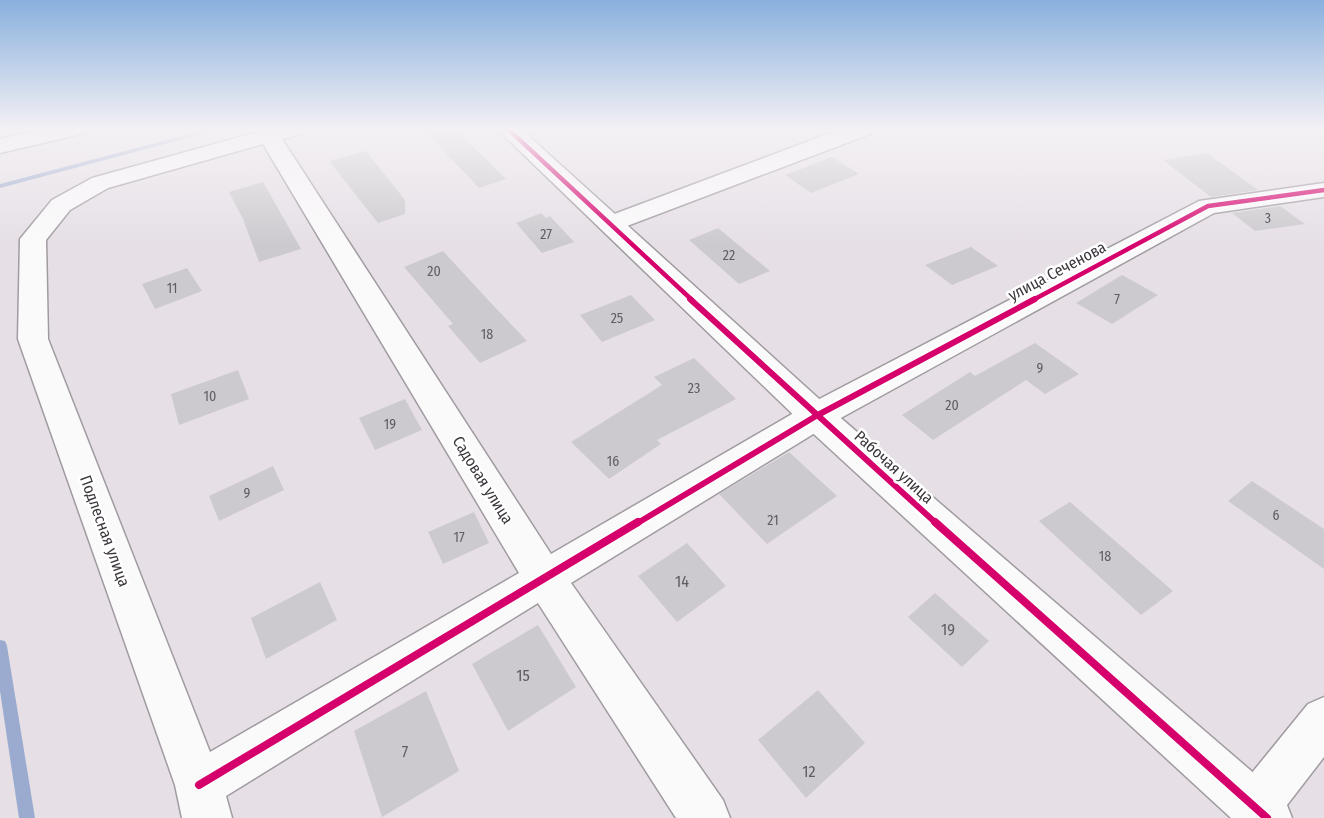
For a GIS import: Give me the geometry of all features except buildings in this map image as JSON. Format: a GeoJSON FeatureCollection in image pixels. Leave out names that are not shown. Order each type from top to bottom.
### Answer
{"type":"FeatureCollection","features":[{"type":"Feature","properties":{"kind":"street","name":"Подлесная улица"},"geometry":{"type":"LineString","coordinates":[[157,167],[100,183],[61,205],[33,239],[33,339],[203,801]]}},
{"type":"Feature","properties":{"kind":"street","name":"Садовая улица"},"geometry":{"type":"LineString","coordinates":[[301,167],[544,578],[705,818]]}},
{"type":"Feature","properties":{"kind":"street","name":"Рабочая улица"},"geometry":{"type":"LineString","coordinates":[[549,167],[816,416],[1261,813]]}},
{"type":"Feature","properties":{"kind":"street"},"geometry":{"type":"LineString","coordinates":[[610,224],[761,167]]}},
{"type":"Feature","properties":{"kind":"street","name":"улица Сеченова"},"geometry":{"type":"LineString","coordinates":[[203,801],[544,578],[816,416],[1208,206],[1324,190]]}},
{"type":"Feature","properties":{"kind":"street"},"geometry":{"type":"LineString","coordinates":[[1261,813],[1324,720]]}},
{"type":"Feature","properties":{"kind":"waterway"},"geometry":{"type":"LineString","coordinates":[[0,186],[72,167]]}},
{"type":"Feature","properties":{"kind":"waterway"},"geometry":{"type":"LineString","coordinates":[[0,646],[27,818]]}},
{"type":"Feature","properties":{"kind":"cycle path"},"geometry":{"type":"LineString","coordinates":[[549,167],[816,416],[1267,818]]}},
{"type":"Feature","properties":{"kind":"cycle path"},"geometry":{"type":"LineString","coordinates":[[199,785],[816,416],[1208,206],[1324,190]]}}]}
